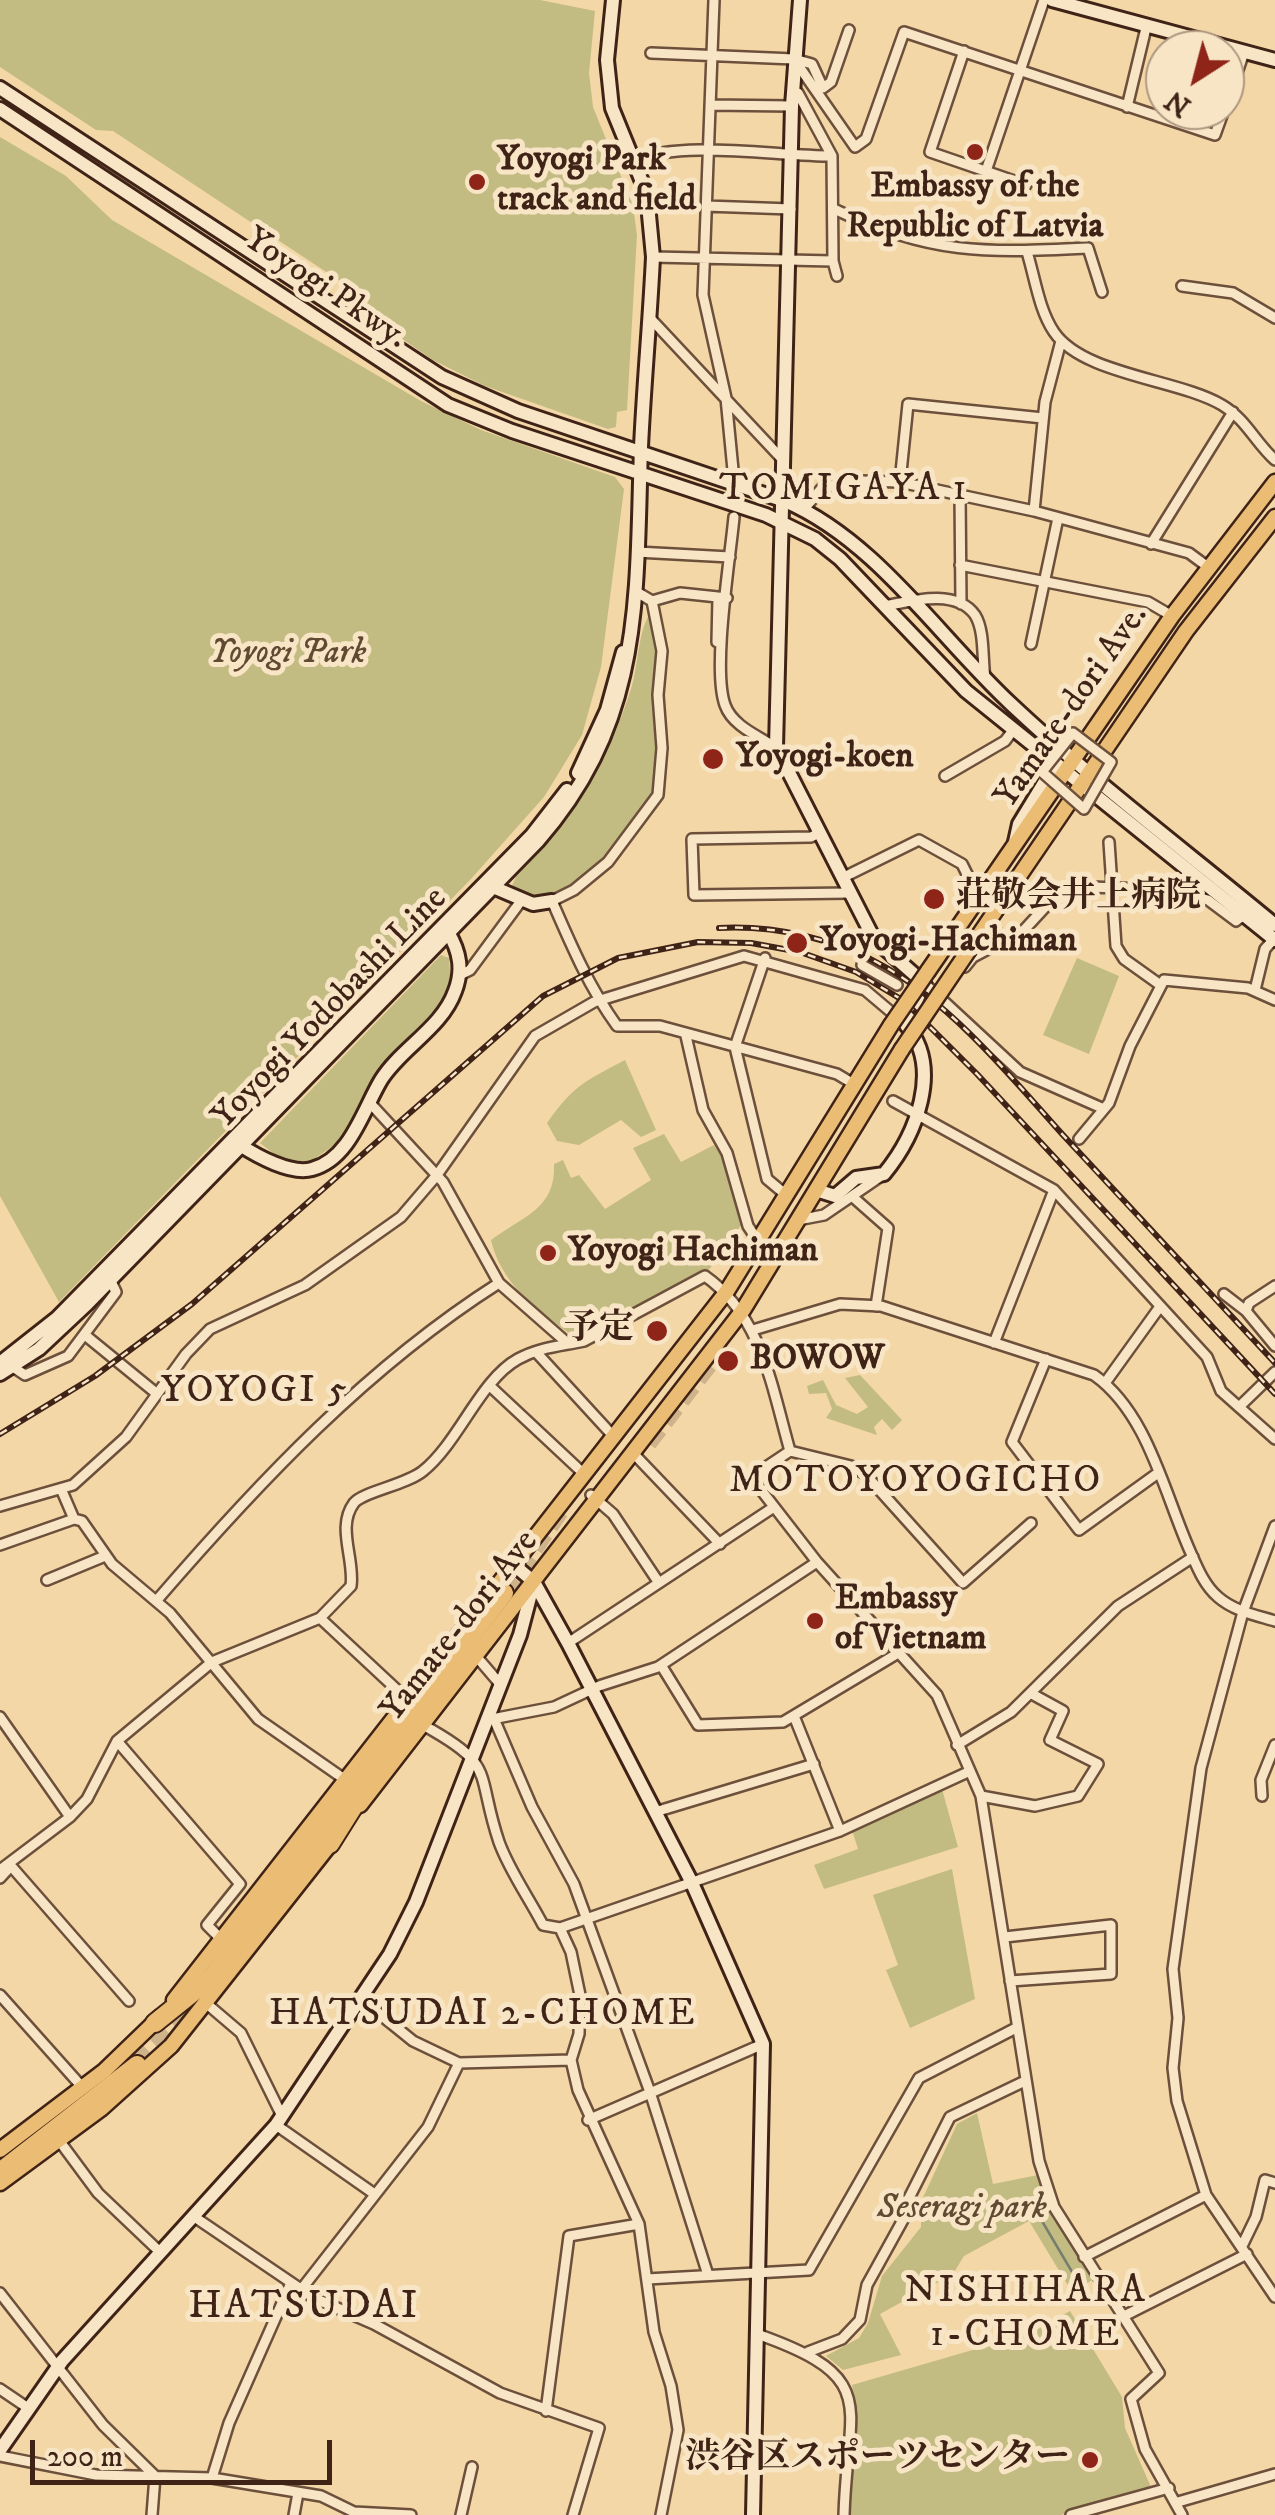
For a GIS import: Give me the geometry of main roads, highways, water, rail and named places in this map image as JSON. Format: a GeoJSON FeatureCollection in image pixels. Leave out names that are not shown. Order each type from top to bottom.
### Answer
{"type":"FeatureCollection","features":[{"type":"Feature","properties":{"kind":"highway"},"geometry":{"type":"LineString","coordinates":[[155,2023],[188,2001],[210,1978],[507,1595],[387,1756],[330,1844]]}},
{"type":"Feature","properties":{"kind":"highway"},"geometry":{"type":"LineString","coordinates":[[1,2166],[134,2063]]}},
{"type":"Feature","properties":{"kind":"main road","name":"Yamate-dori Ave."},"geometry":{"type":"LineString","coordinates":[[898,1024],[1014,845],[1172,616],[1275,482]]}},
{"type":"Feature","properties":{"kind":"main road","name":"Yamate-dori Ave."},"geometry":{"type":"LineString","coordinates":[[993,907],[1015,884],[1186,631],[1272,527]]}},
{"type":"Feature","properties":{"kind":"main road"},"geometry":{"type":"LineString","coordinates":[[1005,859],[1018,851],[1045,814],[1053,814],[1056,822]]}},
{"type":"Feature","properties":{"kind":"main road"},"geometry":{"type":"LineString","coordinates":[[959,935],[969,938],[993,907]]}},
{"type":"Feature","properties":{"kind":"main road","name":"Yamate-dori Ave"},"geometry":{"type":"LineString","coordinates":[[1,2166],[58,2139],[161,2056],[207,2004],[534,1582],[594,1497],[714,1350],[993,907]]}},
{"type":"Feature","properties":{"kind":"main road","name":"Yamate-dori Ave"},"geometry":{"type":"LineString","coordinates":[[1,2166],[155,2023],[347,1781],[727,1291],[852,1083],[898,1024]]}},
{"type":"Feature","properties":{"kind":"main road"},"geometry":{"type":"LineString","coordinates":[[649,1392],[682,1364],[702,1338],[710,1338],[714,1350]]}},
{"type":"Feature","properties":{"kind":"main road"},"geometry":{"type":"LineString","coordinates":[[547,1522],[550,1531],[560,1535],[594,1497]]}},
{"type":"Feature","properties":{"kind":"main road"},"geometry":{"type":"LineString","coordinates":[[104,2071],[142,2045],[150,2044],[161,2056]]}},
{"type":"Feature","properties":{"kind":"waterway"},"geometry":{"type":"LineString","coordinates":[[1039,2216],[1078,2282]]}},
{"type":"Feature","properties":{"kind":"waterway"},"geometry":{"type":"LineString","coordinates":[[698,2445],[699,2458],[728,2459]]}},
{"type":"Feature","properties":{"kind":"tunnel"},"geometry":{"type":"LineString","coordinates":[[968,876],[1002,935]]}},
{"type":"Feature","properties":{"kind":"tunnel"},"geometry":{"type":"LineString","coordinates":[[648,1443],[724,1345]]}},
{"type":"Feature","properties":{"kind":"tunnel"},"geometry":{"type":"LineString","coordinates":[[504,1593],[560,1511]]}},
{"type":"Feature","properties":{"kind":"tunnel"},"geometry":{"type":"LineString","coordinates":[[137,2065],[196,2008]]}},
{"type":"Feature","properties":{"kind":"railway"},"geometry":{"type":"LineString","coordinates":[[719,928],[784,932],[848,949],[887,968],[936,1003],[1002,1067],[1275,1363]]}},
{"type":"Feature","properties":{"kind":"railway"},"geometry":{"type":"LineString","coordinates":[[0,1434],[95,1376],[192,1304],[543,996],[618,958],[698,942],[751,943],[800,952],[856,972],[904,1001],[1275,1394]]}},
{"type":"Feature","properties":{"kind":"place","name":"Embassy of the Republic of Latvia"},"geometry":{"type":"Point","coordinates":[975,152]}},
{"type":"Feature","properties":{"kind":"place","name":"Yoyogi Park track and field"},"geometry":{"type":"Point","coordinates":[477,182]}},
{"type":"Feature","properties":{"kind":"place","name":"Yoyogi-koen"},"geometry":{"type":"Point","coordinates":[713,759]}},
{"type":"Feature","properties":{"kind":"place","name":"荘敬会井上病院"},"geometry":{"type":"Point","coordinates":[934,899]}},
{"type":"Feature","properties":{"kind":"place","name":"Yoyogi-Hachiman"},"geometry":{"type":"Point","coordinates":[797,943]}},
{"type":"Feature","properties":{"kind":"place","name":"Yoyogi Hachiman"},"geometry":{"type":"Point","coordinates":[548,1253]}},
{"type":"Feature","properties":{"kind":"place","name":"予定"},"geometry":{"type":"Point","coordinates":[657,1331]}},
{"type":"Feature","properties":{"kind":"place","name":"BOWOW"},"geometry":{"type":"Point","coordinates":[728,1361]}},
{"type":"Feature","properties":{"kind":"place","name":"Embassy of Vietnam"},"geometry":{"type":"Point","coordinates":[815,1621]}},
{"type":"Feature","properties":{"kind":"place","name":"渋谷区スポーツセンター"},"geometry":{"type":"Point","coordinates":[1090,2460]}},
{"type":"Feature","properties":{"kind":"district","name":"TOMIGAYA 1"},"geometry":{"type":"Point","coordinates":[844,491]}},
{"type":"Feature","properties":{"kind":"district","name":"YOYOGI 5"},"geometry":{"type":"Point","coordinates":[255,1393]}},
{"type":"Feature","properties":{"kind":"district","name":"MOTOYOYOGICHO"},"geometry":{"type":"Point","coordinates":[916,1483]}},
{"type":"Feature","properties":{"kind":"district","name":"HATSUDAI 2-CHOME"},"geometry":{"type":"Point","coordinates":[483,2016]}},
{"type":"Feature","properties":{"kind":"district","name":"HATSUDAI"},"geometry":{"type":"Point","coordinates":[304,2309]}},
{"type":"Feature","properties":{"kind":"district","name":"NISHIHARA 1-CHOME"},"geometry":{"type":"Point","coordinates":[1026,2315]}},
{"type":"Feature","properties":{"kind":"park label","name":"Yoyogi Park"},"geometry":{"type":"Point","coordinates":[288,655]}},
{"type":"Feature","properties":{"kind":"park label","name":"Seseragi park"},"geometry":{"type":"Point","coordinates":[962,2210]}}]}
